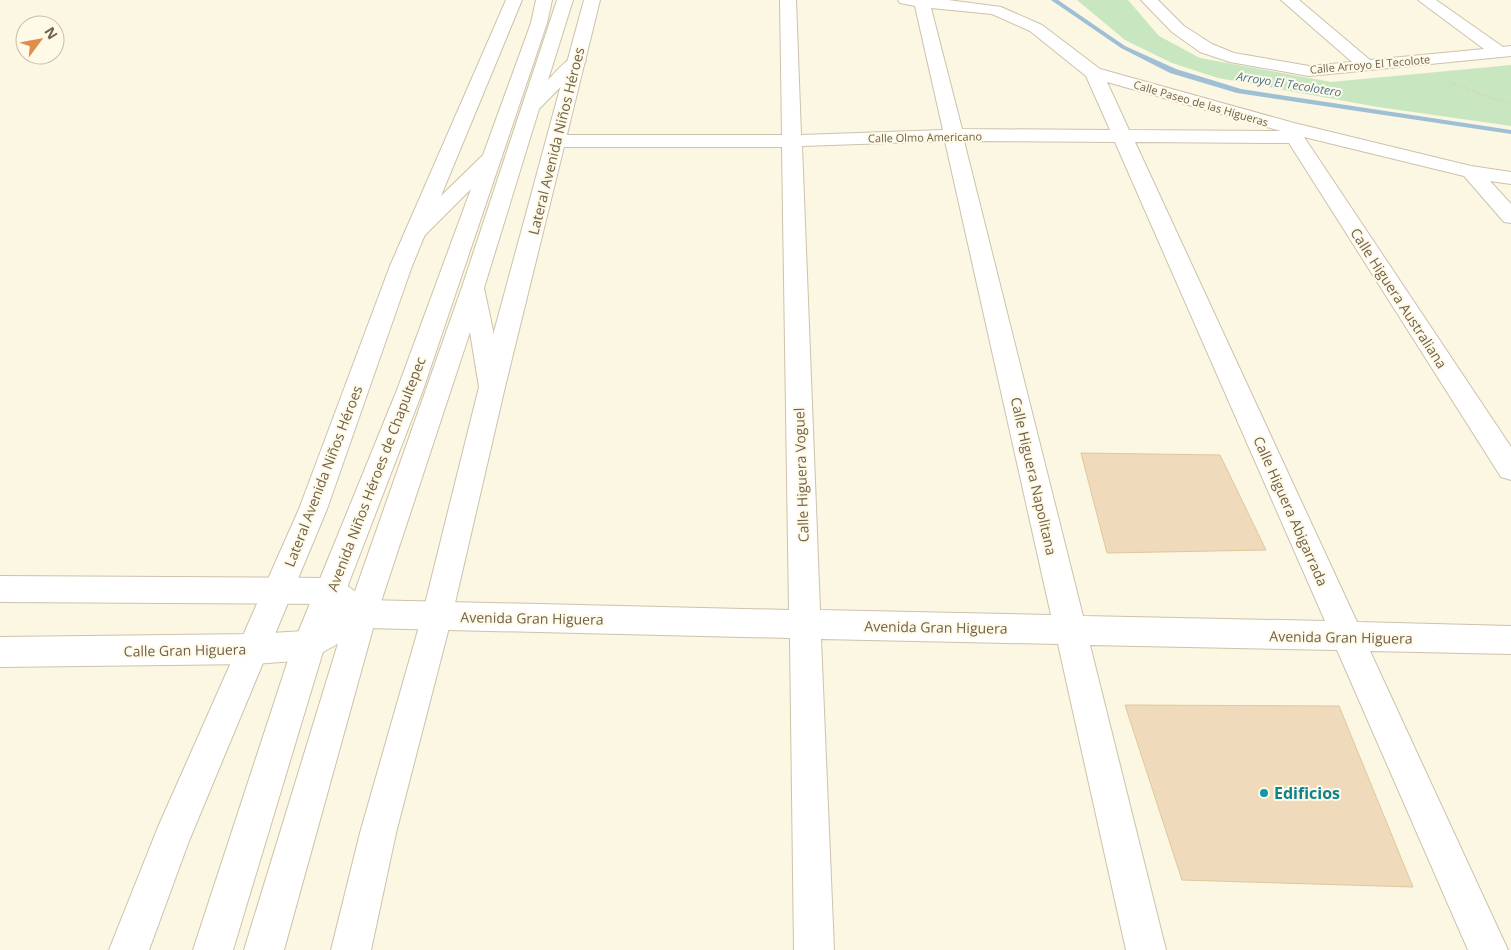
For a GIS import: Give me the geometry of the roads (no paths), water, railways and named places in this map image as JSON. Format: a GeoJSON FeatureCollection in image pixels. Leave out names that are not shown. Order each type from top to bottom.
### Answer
{"type":"FeatureCollection","features":[{"type":"Feature","properties":{"kind":"street","name":"Lateral Avenida Niños Héroes"},"geometry":{"type":"LineString","coordinates":[[129,950],[171,840],[313,509],[401,266],[514,0]]}},
{"type":"Feature","properties":{"kind":"street"},"geometry":{"type":"LineString","coordinates":[[532,0],[539,23]]}},
{"type":"Feature","properties":{"kind":"street","name":"Avenida Niños Héroes de Chapultepec"},"geometry":{"type":"LineString","coordinates":[[213,950],[309,645],[410,390],[539,23],[544,0]]}},
{"type":"Feature","properties":{"kind":"street","name":"Avenida Niños Héroes de Chapultepec"},"geometry":{"type":"LineString","coordinates":[[264,950],[362,614],[472,287],[565,0]]}},
{"type":"Feature","properties":{"kind":"street","name":"Lateral Avenida Niños Héroes"},"geometry":{"type":"LineString","coordinates":[[351,950],[378,833],[437,616],[492,387],[592,0]]}},
{"type":"Feature","properties":{"kind":"street","name":"Calle Higuera Voguel"},"geometry":{"type":"LineString","coordinates":[[788,0],[814,950]]}},
{"type":"Feature","properties":{"kind":"street","name":"Calle Arroyo El Tecolote"},"geometry":{"type":"LineString","coordinates":[[1149,0],[1178,29],[1206,48],[1230,58],[1309,70],[1505,51]]}},
{"type":"Feature","properties":{"kind":"street"},"geometry":{"type":"LineString","coordinates":[[1289,0],[1366,65]]}},
{"type":"Feature","properties":{"kind":"street"},"geometry":{"type":"LineString","coordinates":[[1426,0],[1505,51]]}},
{"type":"Feature","properties":{"kind":"street","name":"Calle Paseo de las Higueras"},"geometry":{"type":"LineString","coordinates":[[914,1],[995,10],[1036,28],[1094,73],[1291,132],[1471,172],[1511,178]]}},
{"type":"Feature","properties":{"kind":"street","name":"Calle Higuera Napolitana"},"geometry":{"type":"LineString","coordinates":[[914,1],[953,135],[1146,950]]}},
{"type":"Feature","properties":{"kind":"street"},"geometry":{"type":"LineString","coordinates":[[529,109],[577,61]]}},
{"type":"Feature","properties":{"kind":"street","name":"Calle Higuera Abigarrada"},"geometry":{"type":"LineString","coordinates":[[1094,73],[1488,950]]}},
{"type":"Feature","properties":{"kind":"street","name":"Calle Olmo Americano"},"geometry":{"type":"LineString","coordinates":[[556,141],[792,141],[953,135],[1123,137],[1291,132]]}},
{"type":"Feature","properties":{"kind":"street","name":"Calle Higuera Australiana"},"geometry":{"type":"LineString","coordinates":[[1291,132],[1511,469]]}},
{"type":"Feature","properties":{"kind":"street"},"geometry":{"type":"LineString","coordinates":[[416,231],[493,155]]}},
{"type":"Feature","properties":{"kind":"street"},"geometry":{"type":"LineString","coordinates":[[1471,172],[1511,217]]}},
{"type":"Feature","properties":{"kind":"street"},"geometry":{"type":"LineString","coordinates":[[472,287],[492,387]]}},
{"type":"Feature","properties":{"kind":"street"},"geometry":{"type":"LineString","coordinates":[[0,590],[331,591],[362,614]]}},
{"type":"Feature","properties":{"kind":"street","name":"Avenida Gran Higuera"},"geometry":{"type":"LineString","coordinates":[[362,614],[1511,640]]}},
{"type":"Feature","properties":{"kind":"street","name":"Calle Gran Higuera"},"geometry":{"type":"LineString","coordinates":[[0,652],[253,649],[309,645],[362,614]]}},
{"type":"Feature","properties":{"kind":"waterway","name":"Arroyo El Tecolotero"},"geometry":{"type":"LineString","coordinates":[[1054,0],[1123,47],[1173,71],[1240,91],[1511,132]]}},
{"type":"Feature","properties":{"kind":"place","name":"Edificios"},"geometry":{"type":"Point","coordinates":[1264,793]}}]}
